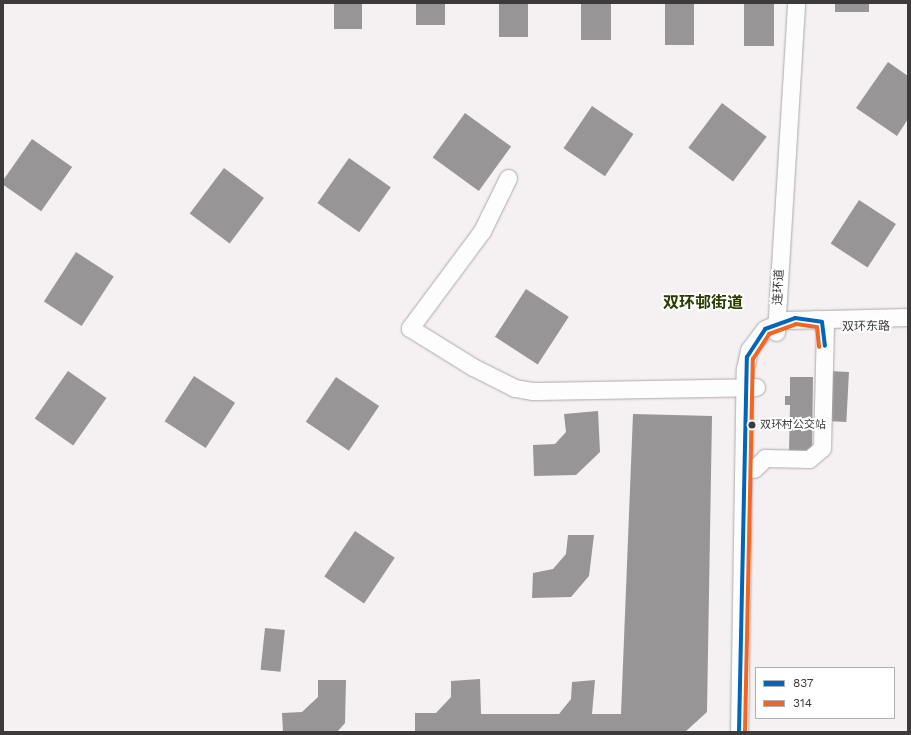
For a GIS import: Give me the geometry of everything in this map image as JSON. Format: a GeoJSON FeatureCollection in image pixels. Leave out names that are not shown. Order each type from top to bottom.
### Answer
{"type":"FeatureCollection","features":[{"type":"Feature","properties":{"kind":"street","name":"连环道"},"geometry":{"type":"LineString","coordinates":[[776,328],[796,3]]}},
{"type":"Feature","properties":{"kind":"street"},"geometry":{"type":"LineString","coordinates":[[508,178],[482,231],[410,328],[473,367],[515,388],[532,391],[750,387]]}},
{"type":"Feature","properties":{"kind":"street","name":"双环东路"},"geometry":{"type":"LineString","coordinates":[[776,328],[820,323],[908,317]]}},
{"type":"Feature","properties":{"kind":"street","name":"双环东路"},"geometry":{"type":"LineString","coordinates":[[820,323],[908,326]]}},
{"type":"Feature","properties":{"kind":"street"},"geometry":{"type":"LineString","coordinates":[[754,470],[765,458],[809,459],[822,448],[820,323]]}},
{"type":"Feature","properties":{"kind":"street"},"geometry":{"type":"LineString","coordinates":[[750,732],[754,470],[750,387],[745,369],[752,345],[765,329],[776,328]]}},
{"type":"Feature","properties":{"kind":"street"},"geometry":{"type":"LineString","coordinates":[[739,732],[750,387]]}},
{"type":"Feature","properties":{"kind":"building"},"geometry":{"type":"Polygon","coordinates":[[[334,3],[362,3],[362,29],[334,29],[334,3]]]}},
{"type":"Feature","properties":{"kind":"building"},"geometry":{"type":"Polygon","coordinates":[[[416,3],[445,3],[445,25],[416,25],[416,3]]]}},
{"type":"Feature","properties":{"kind":"building"},"geometry":{"type":"Polygon","coordinates":[[[499,3],[528,3],[528,37],[499,37],[499,3]]]}},
{"type":"Feature","properties":{"kind":"building"},"geometry":{"type":"Polygon","coordinates":[[[581,3],[611,3],[611,40],[581,40],[581,3]]]}},
{"type":"Feature","properties":{"kind":"building"},"geometry":{"type":"Polygon","coordinates":[[[665,3],[694,3],[694,45],[665,45],[665,3]]]}},
{"type":"Feature","properties":{"kind":"building"},"geometry":{"type":"Polygon","coordinates":[[[744,3],[774,3],[774,46],[744,46],[744,3]]]}},
{"type":"Feature","properties":{"kind":"building"},"geometry":{"type":"Polygon","coordinates":[[[835,3],[869,3],[869,12],[835,12],[835,3]]]}},
{"type":"Feature","properties":{"kind":"building"},"geometry":{"type":"Polygon","coordinates":[[[888,62],[908,76],[908,119],[897,136],[856,108],[888,62]]]}},
{"type":"Feature","properties":{"kind":"building"},"geometry":{"type":"Polygon","coordinates":[[[722,103],[767,137],[733,181],[688,148],[722,103]]]}},
{"type":"Feature","properties":{"kind":"building"},"geometry":{"type":"Polygon","coordinates":[[[592,106],[633,134],[605,176],[563,148],[592,106]]]}},
{"type":"Feature","properties":{"kind":"building"},"geometry":{"type":"Polygon","coordinates":[[[465,113],[511,147],[479,191],[433,157],[465,113]]]}},
{"type":"Feature","properties":{"kind":"building"},"geometry":{"type":"Polygon","coordinates":[[[32,139],[72,167],[41,211],[3,185],[3,180],[32,139]]]}},
{"type":"Feature","properties":{"kind":"building"},"geometry":{"type":"Polygon","coordinates":[[[349,158],[391,187],[359,232],[317,203],[349,158]]]}},
{"type":"Feature","properties":{"kind":"building"},"geometry":{"type":"Polygon","coordinates":[[[224,168],[264,198],[230,244],[190,214],[224,168]]]}},
{"type":"Feature","properties":{"kind":"building"},"geometry":{"type":"Polygon","coordinates":[[[859,200],[896,224],[868,268],[831,244],[859,200]]]}},
{"type":"Feature","properties":{"kind":"building"},"geometry":{"type":"Polygon","coordinates":[[[76,252],[114,277],[82,326],[44,301],[76,252]]]}},
{"type":"Feature","properties":{"kind":"building"},"geometry":{"type":"Polygon","coordinates":[[[526,289],[569,317],[538,365],[495,337],[526,289]]]}},
{"type":"Feature","properties":{"kind":"building"},"geometry":{"type":"Polygon","coordinates":[[[68,371],[107,398],[73,445],[35,419],[68,371]]]}},
{"type":"Feature","properties":{"kind":"building"},"geometry":{"type":"Polygon","coordinates":[[[829,371],[849,372],[846,422],[826,421],[829,371]]]}},
{"type":"Feature","properties":{"kind":"building"},"geometry":{"type":"Polygon","coordinates":[[[194,376],[235,403],[206,448],[165,421],[194,376]]]}},
{"type":"Feature","properties":{"kind":"building"},"geometry":{"type":"Polygon","coordinates":[[[336,377],[379,406],[349,451],[306,422],[336,377]]]}},
{"type":"Feature","properties":{"kind":"building"},"geometry":{"type":"Polygon","coordinates":[[[790,377],[813,377],[812,452],[789,452],[790,405],[785,405],[785,396],[790,396],[790,377]]]}},
{"type":"Feature","properties":{"kind":"building"},"geometry":{"type":"Polygon","coordinates":[[[598,411],[600,452],[576,475],[534,476],[533,445],[555,444],[566,432],[564,414],[598,411]]]}},
{"type":"Feature","properties":{"kind":"building"},"geometry":{"type":"Polygon","coordinates":[[[633,414],[712,416],[707,712],[685,732],[415,732],[415,713],[436,713],[451,697],[451,681],[480,679],[481,714],[559,714],[571,699],[572,682],[595,680],[592,714],[621,714],[633,414]]]}},
{"type":"Feature","properties":{"kind":"building"},"geometry":{"type":"Polygon","coordinates":[[[355,531],[395,558],[364,603],[324,577],[355,531]]]}},
{"type":"Feature","properties":{"kind":"building"},"geometry":{"type":"Polygon","coordinates":[[[568,535],[594,535],[589,576],[571,597],[532,598],[533,573],[553,569],[566,554],[568,535]]]}},
{"type":"Feature","properties":{"kind":"building"},"geometry":{"type":"Polygon","coordinates":[[[265,628],[285,630],[281,672],[261,670],[265,628]]]}},
{"type":"Feature","properties":{"kind":"building"},"geometry":{"type":"Polygon","coordinates":[[[318,680],[346,680],[345,723],[337,732],[283,732],[282,713],[302,712],[318,697],[318,680]]]}},
{"type":"Feature","properties":{"kind":"transit line","name":"837"},"geometry":{"type":"LineString","coordinates":[[739,732],[747,357],[765,329],[795,318],[822,322],[825,346]]}},
{"type":"Feature","properties":{"kind":"transit line","name":"314"},"geometry":{"type":"LineString","coordinates":[[745,732],[753,359],[769,334],[796,324],[817,327],[819,347]]}},
{"type":"Feature","properties":{"kind":"place","name":"双环村公交站"},"geometry":{"type":"Point","coordinates":[752,425]}},
{"type":"Feature","properties":{"kind":"district","name":"双环邨街道"},"geometry":{"type":"Point","coordinates":[703,303]}}]}
